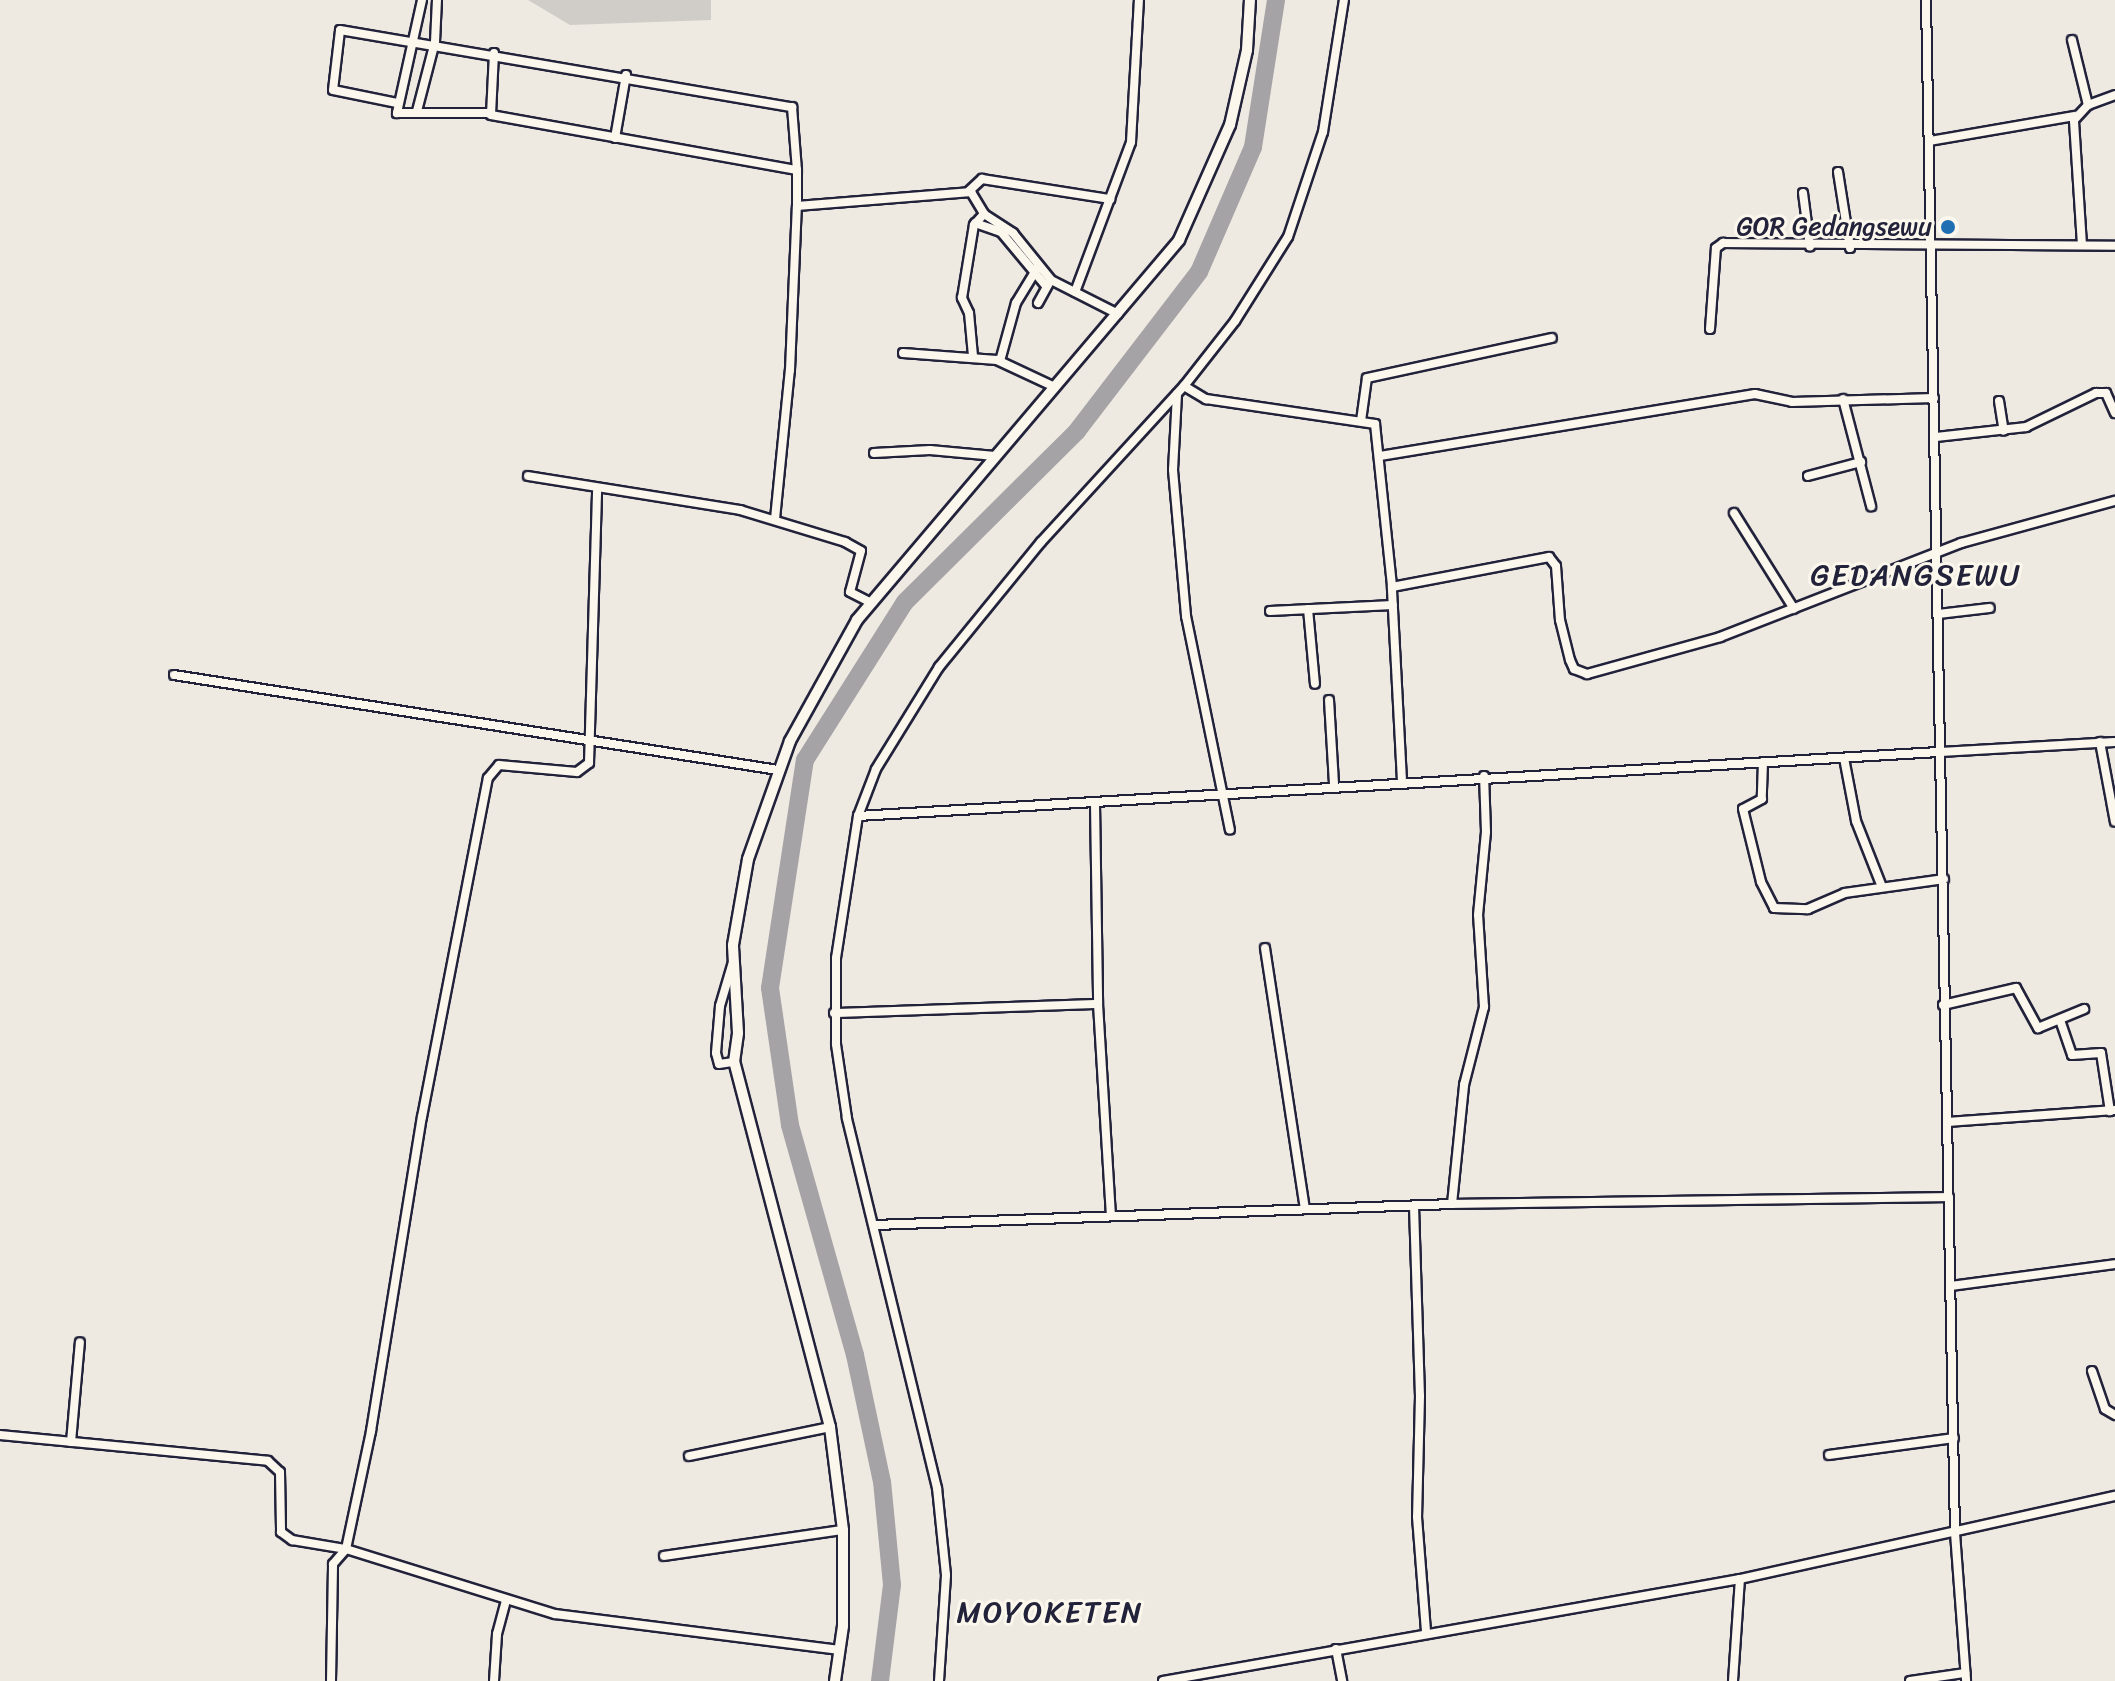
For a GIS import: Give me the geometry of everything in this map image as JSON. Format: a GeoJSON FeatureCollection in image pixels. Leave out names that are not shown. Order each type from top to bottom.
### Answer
{"type":"FeatureCollection","features":[{"type":"Feature","properties":{"kind":"street"},"geometry":{"type":"LineString","coordinates":[[422,0],[417,40],[406,57],[397,103],[400,115],[417,111],[489,113],[797,170]]}},
{"type":"Feature","properties":{"kind":"street"},"geometry":{"type":"LineString","coordinates":[[417,111],[435,42],[437,0]]}},
{"type":"Feature","properties":{"kind":"street"},"geometry":{"type":"LineString","coordinates":[[1075,292],[1131,142],[1139,0]]}},
{"type":"Feature","properties":{"kind":"street"},"geometry":{"type":"LineString","coordinates":[[734,1062],[719,1064],[716,1053],[720,1006],[733,961],[748,859],[778,770],[818,684],[870,602],[1179,240],[1213,172],[1244,69],[1250,0]]}},
{"type":"Feature","properties":{"kind":"street"},"geometry":{"type":"LineString","coordinates":[[939,1681],[946,1605],[943,1529],[923,1419],[847,1118],[834,1013],[841,909],[858,816],[876,769],[939,667],[1041,542],[1184,386],[1241,312],[1301,212],[1333,93],[1344,0]]}},
{"type":"Feature","properties":{"kind":"street"},"geometry":{"type":"LineString","coordinates":[[1910,1681],[1966,1677],[1955,1533],[1926,0]]}},
{"type":"Feature","properties":{"kind":"street"},"geometry":{"type":"LineString","coordinates":[[397,103],[333,90],[340,30],[435,42],[792,107],[797,206],[790,370],[775,519]]}},
{"type":"Feature","properties":{"kind":"street"},"geometry":{"type":"LineString","coordinates":[[2072,40],[2088,105]]}},
{"type":"Feature","properties":{"kind":"street"},"geometry":{"type":"LineString","coordinates":[[489,113],[494,53]]}},
{"type":"Feature","properties":{"kind":"street"},"geometry":{"type":"LineString","coordinates":[[615,138],[626,75]]}},
{"type":"Feature","properties":{"kind":"street"},"geometry":{"type":"LineString","coordinates":[[1930,141],[2075,116],[2088,105],[2115,95]]}},
{"type":"Feature","properties":{"kind":"street"},"geometry":{"type":"LineString","coordinates":[[2075,116],[2082,245]]}},
{"type":"Feature","properties":{"kind":"street"},"geometry":{"type":"LineString","coordinates":[[1838,172],[1850,248]]}},
{"type":"Feature","properties":{"kind":"street"},"geometry":{"type":"LineString","coordinates":[[797,206],[969,191],[982,179],[1110,199]]}},
{"type":"Feature","properties":{"kind":"street"},"geometry":{"type":"LineString","coordinates":[[969,191],[976,196],[984,214],[1013,233],[1036,269]]}},
{"type":"Feature","properties":{"kind":"street"},"geometry":{"type":"LineString","coordinates":[[1803,193],[1810,247]]}},
{"type":"Feature","properties":{"kind":"street"},"geometry":{"type":"LineString","coordinates":[[973,356],[962,298],[975,223],[984,214]]}},
{"type":"Feature","properties":{"kind":"street"},"geometry":{"type":"LineString","coordinates":[[975,223],[1001,232],[1049,282],[1118,314]]}},
{"type":"Feature","properties":{"kind":"street"},"geometry":{"type":"LineString","coordinates":[[1710,329],[1718,246],[2115,246]]}},
{"type":"Feature","properties":{"kind":"street"},"geometry":{"type":"LineString","coordinates":[[1000,361],[1016,303],[1036,269]]}},
{"type":"Feature","properties":{"kind":"street"},"geometry":{"type":"LineString","coordinates":[[1038,303],[1049,282]]}},
{"type":"Feature","properties":{"kind":"street"},"geometry":{"type":"LineString","coordinates":[[1361,421],[1367,378],[1552,338]]}},
{"type":"Feature","properties":{"kind":"street"},"geometry":{"type":"LineString","coordinates":[[903,353],[973,356],[1000,361],[1055,387]]}},
{"type":"Feature","properties":{"kind":"street"},"geometry":{"type":"LineString","coordinates":[[1184,386],[1206,399],[1361,421],[1377,426],[1392,587],[1402,781]]}},
{"type":"Feature","properties":{"kind":"street"},"geometry":{"type":"LineString","coordinates":[[1936,437],[2004,431],[2044,419],[2096,393],[2106,393],[2115,413]]}},
{"type":"Feature","properties":{"kind":"street"},"geometry":{"type":"LineString","coordinates":[[1177,394],[1177,539],[1186,616],[1230,830]]}},
{"type":"Feature","properties":{"kind":"street"},"geometry":{"type":"LineString","coordinates":[[1380,456],[1755,394],[1792,402],[1934,398]]}},
{"type":"Feature","properties":{"kind":"street"},"geometry":{"type":"LineString","coordinates":[[1843,399],[1871,506]]}},
{"type":"Feature","properties":{"kind":"street"},"geometry":{"type":"LineString","coordinates":[[1999,401],[2004,431]]}},
{"type":"Feature","properties":{"kind":"street"},"geometry":{"type":"LineString","coordinates":[[874,453],[930,450],[995,456]]}},
{"type":"Feature","properties":{"kind":"street"},"geometry":{"type":"LineString","coordinates":[[1808,476],[1861,462]]}},
{"type":"Feature","properties":{"kind":"street"},"geometry":{"type":"LineString","coordinates":[[528,476],[775,519],[859,548],[849,590],[870,602]]}},
{"type":"Feature","properties":{"kind":"street"},"geometry":{"type":"LineString","coordinates":[[331,1681],[333,1564],[346,1549],[488,778],[499,765],[577,772],[589,763],[592,744],[589,604],[597,490]]}},
{"type":"Feature","properties":{"kind":"street"},"geometry":{"type":"LineString","coordinates":[[1392,587],[1549,557],[1556,566],[1560,620],[1570,660],[1574,669],[1587,674],[1689,648],[1938,552],[2115,501]]}},
{"type":"Feature","properties":{"kind":"street"},"geometry":{"type":"LineString","coordinates":[[1734,513],[1794,609]]}},
{"type":"Feature","properties":{"kind":"street"},"geometry":{"type":"LineString","coordinates":[[1270,611],[1393,605]]}},
{"type":"Feature","properties":{"kind":"street"},"geometry":{"type":"LineString","coordinates":[[1938,614],[1990,608]]}},
{"type":"Feature","properties":{"kind":"street"},"geometry":{"type":"LineString","coordinates":[[1308,609],[1315,684]]}},
{"type":"Feature","properties":{"kind":"street"},"geometry":{"type":"LineString","coordinates":[[174,675],[592,744],[778,770]]}},
{"type":"Feature","properties":{"kind":"street"},"geometry":{"type":"LineString","coordinates":[[1329,700],[1334,785]]}},
{"type":"Feature","properties":{"kind":"street"},"geometry":{"type":"LineString","coordinates":[[2100,742],[2115,822]]}},
{"type":"Feature","properties":{"kind":"street"},"geometry":{"type":"LineString","coordinates":[[858,816],[1095,804],[1484,776],[2115,742]]}},
{"type":"Feature","properties":{"kind":"street"},"geometry":{"type":"LineString","coordinates":[[1844,758],[1856,821],[1882,887]]}},
{"type":"Feature","properties":{"kind":"street"},"geometry":{"type":"LineString","coordinates":[[1763,762],[1762,799],[1743,809],[1770,903],[1798,910],[1882,887],[1944,879]]}},
{"type":"Feature","properties":{"kind":"street"},"geometry":{"type":"LineString","coordinates":[[1452,1204],[1464,1085],[1484,1007],[1478,915],[1486,832],[1484,776]]}},
{"type":"Feature","properties":{"kind":"street"},"geometry":{"type":"LineString","coordinates":[[1095,804],[1098,1004],[1111,1215]]}},
{"type":"Feature","properties":{"kind":"street"},"geometry":{"type":"LineString","coordinates":[[1265,948],[1305,1209]]}},
{"type":"Feature","properties":{"kind":"street"},"geometry":{"type":"LineString","coordinates":[[733,961],[738,1033],[734,1062],[830,1427],[843,1530],[840,1650],[835,1681]]}},
{"type":"Feature","properties":{"kind":"street"},"geometry":{"type":"LineString","coordinates":[[1943,1005],[2016,988],[2033,1026],[2060,1020],[2084,1009]]}},
{"type":"Feature","properties":{"kind":"street"},"geometry":{"type":"LineString","coordinates":[[834,1013],[1098,1004]]}},
{"type":"Feature","properties":{"kind":"street"},"geometry":{"type":"LineString","coordinates":[[1947,1122],[2112,1110],[2101,1053],[2072,1055],[2060,1020]]}},
{"type":"Feature","properties":{"kind":"street"},"geometry":{"type":"LineString","coordinates":[[875,1225],[1452,1204],[1949,1197]]}},
{"type":"Feature","properties":{"kind":"street"},"geometry":{"type":"LineString","coordinates":[[1414,1206],[1420,1396],[1417,1517],[1426,1631]]}},
{"type":"Feature","properties":{"kind":"street"},"geometry":{"type":"LineString","coordinates":[[1951,1286],[2115,1264]]}},
{"type":"Feature","properties":{"kind":"street"},"geometry":{"type":"LineString","coordinates":[[71,1442],[80,1342]]}},
{"type":"Feature","properties":{"kind":"street"},"geometry":{"type":"LineString","coordinates":[[2092,1371],[2105,1409],[2115,1415]]}},
{"type":"Feature","properties":{"kind":"street"},"geometry":{"type":"LineString","coordinates":[[689,1456],[830,1427]]}},
{"type":"Feature","properties":{"kind":"street"},"geometry":{"type":"LineString","coordinates":[[0,1435],[268,1461],[280,1472],[279,1527],[285,1538],[346,1549],[506,1600],[591,1620],[840,1650]]}},
{"type":"Feature","properties":{"kind":"street"},"geometry":{"type":"LineString","coordinates":[[1829,1455],[1954,1438]]}},
{"type":"Feature","properties":{"kind":"street"},"geometry":{"type":"LineString","coordinates":[[1163,1681],[1426,1631],[1740,1579],[2115,1496]]}},
{"type":"Feature","properties":{"kind":"street"},"geometry":{"type":"LineString","coordinates":[[664,1556],[843,1530]]}},
{"type":"Feature","properties":{"kind":"street"},"geometry":{"type":"LineString","coordinates":[[1733,1681],[1740,1579]]}},
{"type":"Feature","properties":{"kind":"street"},"geometry":{"type":"LineString","coordinates":[[494,1681],[497,1634],[506,1600]]}},
{"type":"Feature","properties":{"kind":"street"},"geometry":{"type":"LineString","coordinates":[[1336,1649],[1342,1681]]}},
{"type":"Feature","properties":{"kind":"shaded area"},"geometry":{"type":"Polygon","coordinates":[[[528,0],[711,0],[711,20],[570,25],[528,0]]]}},
{"type":"Feature","properties":{"kind":"waterway"},"geometry":{"type":"LineString","coordinates":[[880,1681],[892,1585],[882,1482],[855,1355],[790,1125],[770,988],[805,760],[905,602],[1077,431],[1199,272],[1253,147],[1276,0]]}},
{"type":"Feature","properties":{"kind":"place","name":"GOR Gedangsewu"},"geometry":{"type":"Point","coordinates":[1948,227]}},
{"type":"Feature","properties":{"kind":"district","name":"GEDANGSEWU"},"geometry":{"type":"Point","coordinates":[1916,575]}},
{"type":"Feature","properties":{"kind":"district","name":"MOYOKETEN"},"geometry":{"type":"Point","coordinates":[1050,1612]}}]}
